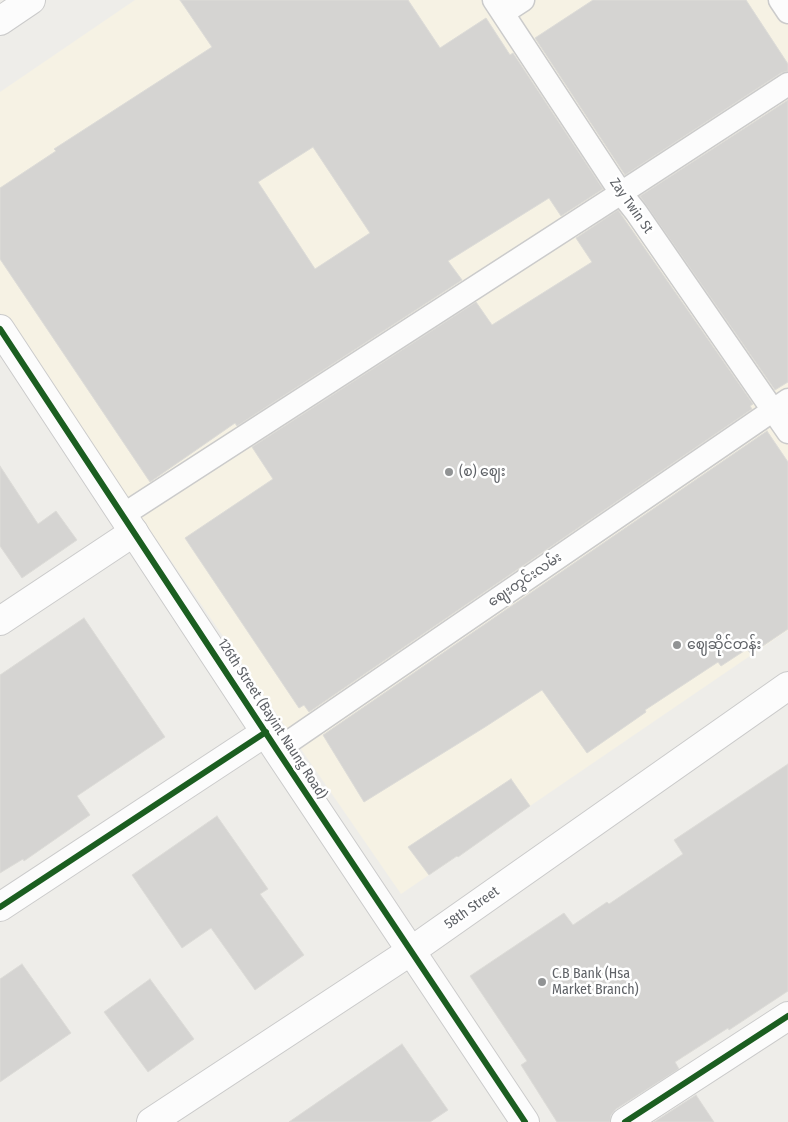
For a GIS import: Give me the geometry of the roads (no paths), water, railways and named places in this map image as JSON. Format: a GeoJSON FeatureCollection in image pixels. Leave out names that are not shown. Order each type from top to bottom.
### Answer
{"type":"FeatureCollection","features":[{"type":"Feature","properties":{"kind":"street"},"geometry":{"type":"LineString","coordinates":[[0,21],[31,0]]}},
{"type":"Feature","properties":{"kind":"street","name":"126th Street (Bayint Naung Road)"},"geometry":{"type":"LineString","coordinates":[[0,330],[525,1122]]}},
{"type":"Feature","properties":{"kind":"street"},"geometry":{"type":"LineString","coordinates":[[0,621],[128,524]]}},
{"type":"Feature","properties":{"kind":"street","name":"58th Street"},"geometry":{"type":"LineString","coordinates":[[151,1122],[411,951],[788,686]]}},
{"type":"Feature","properties":{"kind":"street"},"geometry":{"type":"LineString","coordinates":[[0,907],[271,741]]}},
{"type":"Feature","properties":{"kind":"street"},"geometry":{"type":"LineString","coordinates":[[625,1122],[788,1016]]}},
{"type":"Feature","properties":{"kind":"lane"},"geometry":{"type":"LineString","coordinates":[[498,7],[523,0]]}},
{"type":"Feature","properties":{"kind":"lane"},"geometry":{"type":"LineString","coordinates":[[780,0],[788,12]]}},
{"type":"Feature","properties":{"kind":"lane","name":"Zay Twin St"},"geometry":{"type":"LineString","coordinates":[[498,7],[621,194],[781,405]]}},
{"type":"Feature","properties":{"kind":"lane"},"geometry":{"type":"LineString","coordinates":[[128,524],[788,84]]}},
{"type":"Feature","properties":{"kind":"lane"},"geometry":{"type":"LineString","coordinates":[[781,405],[788,432]]}},
{"type":"Feature","properties":{"kind":"lane","name":"ဈေးတွင်းလမ်း"},"geometry":{"type":"LineString","coordinates":[[271,741],[781,405]]}},
{"type":"Feature","properties":{"kind":"place","name":"(စ) ဈေး"},"geometry":{"type":"Point","coordinates":[449,472]}},
{"type":"Feature","properties":{"kind":"place","name":"ဈေဆိုင်တန်း"},"geometry":{"type":"Point","coordinates":[677,645]}},
{"type":"Feature","properties":{"kind":"place","name":"C.B Bank (Hsa Market Branch)"},"geometry":{"type":"Point","coordinates":[542,982]}}]}
